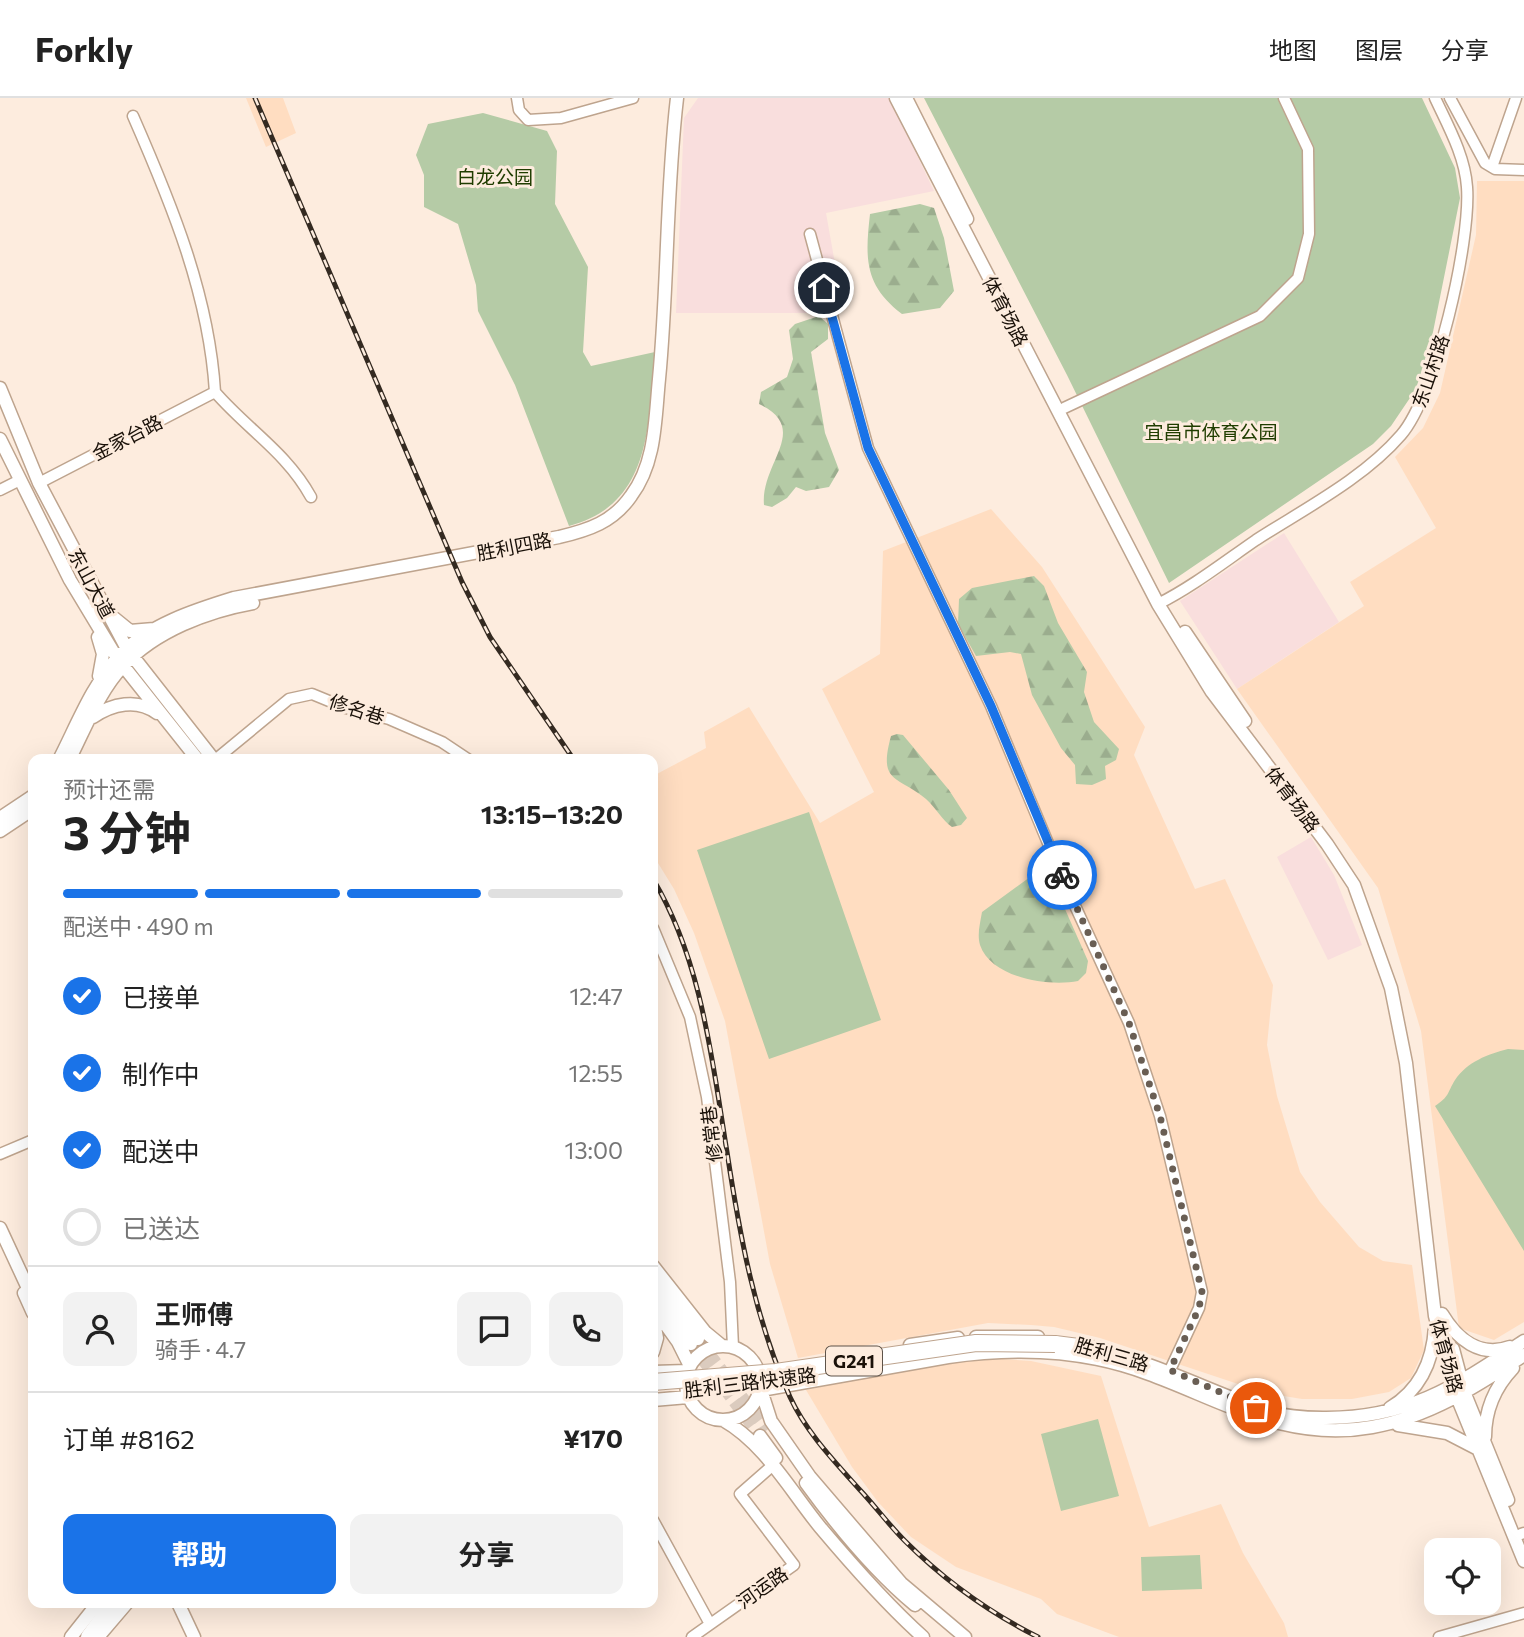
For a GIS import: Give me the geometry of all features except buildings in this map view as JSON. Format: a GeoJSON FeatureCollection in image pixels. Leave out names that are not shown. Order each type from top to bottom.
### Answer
{"type":"FeatureCollection","features":[{"type":"Feature","properties":{"kind":"highway","name":"胜利三路快速路"},"geometry":{"type":"LineString","coordinates":[[658,1382],[776,1372],[976,1343],[1055,1347]]}},
{"type":"Feature","properties":{"kind":"highway","name":"G241"},"geometry":{"type":"LineString","coordinates":[[1055,1347],[1100,1354]]}},
{"type":"Feature","properties":{"kind":"highway","name":"胜利三路快速路"},"geometry":{"type":"LineString","coordinates":[[658,1392],[779,1381],[976,1348],[1055,1347]]}},
{"type":"Feature","properties":{"kind":"highway"},"geometry":{"type":"LineString","coordinates":[[78,1637],[100,1608]]}},
{"type":"Feature","properties":{"kind":"highway"},"geometry":{"type":"LineString","coordinates":[[89,1637],[119,1608]]}},
{"type":"Feature","properties":{"kind":"main road","name":"胜利四路"},"geometry":{"type":"LineString","coordinates":[[71,754],[103,676],[125,657],[194,610],[234,598],[559,537],[595,527],[613,517],[631,496],[645,473],[652,444],[666,307],[677,98]]}},
{"type":"Feature","properties":{"kind":"main road","name":"胜利四路"},"geometry":{"type":"LineString","coordinates":[[164,631],[241,605],[561,543],[598,533],[622,516],[641,493],[659,453],[672,308],[683,98]]}},
{"type":"Feature","properties":{"kind":"main road","name":"体育场路"},"geometry":{"type":"LineString","coordinates":[[896,98],[1212,692],[1327,844],[1354,885],[1391,988],[1406,1063],[1439,1315],[1460,1390],[1524,1561]]}},
{"type":"Feature","properties":{"kind":"main road","name":"体育场路"},"geometry":{"type":"LineString","coordinates":[[906,98],[1162,602]]}},
{"type":"Feature","properties":{"kind":"main road","name":"东山大道"},"geometry":{"type":"LineString","coordinates":[[0,387],[39,483],[91,583],[125,657],[152,681],[210,754]]}},
{"type":"Feature","properties":{"kind":"main road","name":"东山大道"},"geometry":{"type":"LineString","coordinates":[[0,439],[70,580],[125,657],[163,718],[193,754]]}},
{"type":"Feature","properties":{"kind":"main road"},"geometry":{"type":"LineString","coordinates":[[70,580],[103,654],[88,713]]}},
{"type":"Feature","properties":{"kind":"main road"},"geometry":{"type":"LineString","coordinates":[[91,583],[120,625],[130,631],[164,631]]}},
{"type":"Feature","properties":{"kind":"main road"},"geometry":{"type":"LineString","coordinates":[[152,681],[148,673],[147,657],[164,631]]}},
{"type":"Feature","properties":{"kind":"main road"},"geometry":{"type":"LineString","coordinates":[[88,713],[130,704],[144,705],[163,718]]}},
{"type":"Feature","properties":{"kind":"main road","name":"胜利四路"},"geometry":{"type":"LineString","coordinates":[[63,754],[88,713]]}},
{"type":"Feature","properties":{"kind":"main road"},"geometry":{"type":"LineString","coordinates":[[0,818],[28,799]]}},
{"type":"Feature","properties":{"kind":"main road"},"geometry":{"type":"LineString","coordinates":[[0,831],[28,812]]}},
{"type":"Feature","properties":{"kind":"main road"},"geometry":{"type":"LineString","coordinates":[[0,1228],[28,1288]]}},
{"type":"Feature","properties":{"kind":"main road"},"geometry":{"type":"LineString","coordinates":[[0,1242],[28,1302]]}},
{"type":"Feature","properties":{"kind":"main road"},"geometry":{"type":"LineString","coordinates":[[658,1272],[705,1332],[727,1346],[744,1352],[758,1369],[761,1390],[771,1421],[810,1477],[901,1583],[965,1637]]}},
{"type":"Feature","properties":{"kind":"main road"},"geometry":{"type":"LineString","coordinates":[[658,1286],[695,1342],[658,1300]]}},
{"type":"Feature","properties":{"kind":"main road"},"geometry":{"type":"LineString","coordinates":[[658,1314],[678,1342],[689,1368],[688,1397],[702,1413],[723,1420],[743,1432],[821,1528],[897,1614],[923,1637]]}},
{"type":"Feature","properties":{"kind":"main road"},"geometry":{"type":"LineString","coordinates":[[1439,1315],[1455,1333],[1475,1347],[1523,1349]]}},
{"type":"Feature","properties":{"kind":"main road"},"geometry":{"type":"LineString","coordinates":[[1378,1420],[1417,1385],[1430,1355],[1439,1315]]}},
{"type":"Feature","properties":{"kind":"main road","name":"胜利三路"},"geometry":{"type":"LineString","coordinates":[[758,1369],[928,1342],[992,1335],[1056,1339],[1268,1422],[1301,1429],[1338,1430],[1378,1420],[1460,1390],[1523,1349]]}},
{"type":"Feature","properties":{"kind":"main road"},"geometry":{"type":"LineString","coordinates":[[658,1371],[689,1368],[703,1352],[727,1346]]}},
{"type":"Feature","properties":{"kind":"main road"},"geometry":{"type":"LineString","coordinates":[[1378,1420],[1427,1428],[1481,1446],[1490,1404],[1498,1386],[1523,1349]]}},
{"type":"Feature","properties":{"kind":"main road","name":"胜利三路"},"geometry":{"type":"LineString","coordinates":[[761,1390],[977,1353],[1100,1354],[1170,1370],[1256,1408],[1279,1414],[1304,1418],[1378,1420]]}},
{"type":"Feature","properties":{"kind":"main road"},"geometry":{"type":"LineString","coordinates":[[723,1420],[742,1415],[761,1390]]}},
{"type":"Feature","properties":{"kind":"main road"},"geometry":{"type":"LineString","coordinates":[[658,1400],[688,1397]]}},
{"type":"Feature","properties":{"kind":"main road"},"geometry":{"type":"LineString","coordinates":[[934,1637],[900,1609],[763,1433],[833,1520],[891,1585],[953,1637]]}},
{"type":"Feature","properties":{"kind":"main road","name":"体育场路"},"geometry":{"type":"LineString","coordinates":[[1481,1446],[1523,1536]]}},
{"type":"Feature","properties":{"kind":"main road"},"geometry":{"type":"LineString","coordinates":[[71,1637],[94,1608]]}},
{"type":"Feature","properties":{"kind":"main road"},"geometry":{"type":"LineString","coordinates":[[97,1637],[120,1608]]}},
{"type":"Feature","properties":{"kind":"main road"},"geometry":{"type":"LineString","coordinates":[[176,1608],[187,1637]]}},
{"type":"Feature","properties":{"kind":"main road"},"geometry":{"type":"LineString","coordinates":[[176,1608],[194,1637]]}},
{"type":"Feature","properties":{"kind":"street"},"geometry":{"type":"LineString","coordinates":[[517,98],[519,110],[528,120],[561,118],[633,98]]}},
{"type":"Feature","properties":{"kind":"street"},"geometry":{"type":"LineString","coordinates":[[1064,408],[1260,316],[1298,278],[1309,234],[1308,149],[1284,98]]}},
{"type":"Feature","properties":{"kind":"street","name":"东山村路"},"geometry":{"type":"LineString","coordinates":[[1162,602],[1378,457],[1401,435],[1418,410],[1435,367],[1455,282],[1467,206],[1467,185],[1459,149],[1435,98]]}},
{"type":"Feature","properties":{"kind":"street"},"geometry":{"type":"LineString","coordinates":[[1450,98],[1479,156],[1492,167],[1524,170]]}},
{"type":"Feature","properties":{"kind":"street"},"geometry":{"type":"LineString","coordinates":[[1492,167],[1516,98]]}},
{"type":"Feature","properties":{"kind":"street"},"geometry":{"type":"LineString","coordinates":[[134,116],[191,264],[209,332],[215,392],[282,456],[311,497]]}},
{"type":"Feature","properties":{"kind":"street"},"geometry":{"type":"LineString","coordinates":[[810,234],[868,448],[991,706],[1065,884],[1129,1023],[1160,1116],[1202,1292],[1199,1308],[1170,1370]]}},
{"type":"Feature","properties":{"kind":"street","name":"金家台路"},"geometry":{"type":"LineString","coordinates":[[39,483],[215,392]]}},
{"type":"Feature","properties":{"kind":"street"},"geometry":{"type":"LineString","coordinates":[[0,490],[19,481]]}},
{"type":"Feature","properties":{"kind":"street","name":"修名巷"},"geometry":{"type":"LineString","coordinates":[[222,754],[289,699],[312,694],[346,708],[389,719],[442,742],[460,754]]}},
{"type":"Feature","properties":{"kind":"street","name":"修常巷"},"geometry":{"type":"LineString","coordinates":[[658,940],[690,1017],[707,1097],[730,1282],[727,1346]]}},
{"type":"Feature","properties":{"kind":"street"},"geometry":{"type":"LineString","coordinates":[[0,1154],[28,1142]]}},
{"type":"Feature","properties":{"kind":"street","name":"河运路"},"geometry":{"type":"LineString","coordinates":[[692,1637],[794,1565],[740,1494],[772,1466]]}},
{"type":"Feature","properties":{"kind":"street"},"geometry":{"type":"LineString","coordinates":[[658,1529],[710,1624]]}},
{"type":"Feature","properties":{"kind":"street"},"geometry":{"type":"LineString","coordinates":[[1439,1637],[1524,1613]]}},
{"type":"Feature","properties":{"kind":"shaded area"},"geometry":{"type":"Polygon","coordinates":[[[246,98],[283,98],[296,133],[266,147],[246,98]]]}},
{"type":"Feature","properties":{"kind":"shaded area"},"geometry":{"type":"Polygon","coordinates":[[[698,98],[890,98],[934,191],[826,213],[842,303],[812,313],[676,313],[684,118],[698,98]]]}},
{"type":"Feature","properties":{"kind":"shaded area"},"geometry":{"type":"Polygon","coordinates":[[[1477,181],[1524,181],[1524,1322],[1494,1340],[1459,1328],[1421,1031],[1378,888],[1237,689],[1364,606],[1350,582],[1436,528],[1395,457],[1423,428],[1440,393],[1476,235],[1477,181]]]}},
{"type":"Feature","properties":{"kind":"shaded area"},"geometry":{"type":"Polygon","coordinates":[[[991,509],[1042,567],[1145,727],[1134,755],[1195,889],[1225,879],[1273,985],[1267,1045],[1277,1096],[1300,1172],[1320,1202],[1359,1247],[1383,1261],[1412,1265],[1424,1350],[1411,1378],[1389,1392],[1352,1399],[1302,1399],[1265,1393],[1100,1338],[1054,1327],[1031,1325],[988,1323],[798,1358],[770,1264],[725,1021],[694,933],[674,889],[658,863],[658,773],[706,748],[704,732],[749,707],[820,823],[874,792],[822,689],[880,654],[883,551],[991,509]]]}},
{"type":"Feature","properties":{"kind":"shaded area"},"geometry":{"type":"Polygon","coordinates":[[[1284,533],[1339,622],[1237,689],[1180,601],[1284,533]]]}},
{"type":"Feature","properties":{"kind":"shaded area"},"geometry":{"type":"Polygon","coordinates":[[[1311,837],[1334,875],[1362,945],[1328,960],[1277,857],[1311,837]]]}},
{"type":"Feature","properties":{"kind":"shaded area"},"geometry":{"type":"Polygon","coordinates":[[[1002,1359],[1031,1361],[1101,1376],[1149,1527],[1221,1504],[1243,1553],[1284,1623],[1288,1637],[1119,1637],[1057,1614],[1041,1599],[956,1567],[911,1537],[878,1502],[852,1467],[806,1390],[930,1364],[1002,1359]]]}},
{"type":"Feature","properties":{"kind":"green space","name":"宜昌市体育公园"},"geometry":{"type":"Polygon","coordinates":[[[924,98],[1422,98],[1455,168],[1460,198],[1433,332],[1416,389],[1391,426],[1373,444],[1169,583],[1067,375],[924,98]]]}},
{"type":"Feature","properties":{"kind":"green space","name":"白龙公园"},"geometry":{"type":"Polygon","coordinates":[[[483,113],[547,131],[557,151],[555,204],[588,267],[583,352],[591,366],[655,352],[647,432],[641,457],[631,480],[617,500],[597,515],[569,526],[515,385],[478,311],[476,285],[458,224],[424,207],[424,175],[416,155],[428,124],[483,113]]]}},
{"type":"Feature","properties":{"kind":"green space"},"geometry":{"type":"Polygon","coordinates":[[[920,204],[934,208],[944,238],[954,291],[940,308],[902,314],[880,292],[870,270],[870,214],[920,204]]]}},
{"type":"Feature","properties":{"kind":"green space"},"geometry":{"type":"Polygon","coordinates":[[[819,316],[828,324],[828,339],[811,352],[825,433],[839,470],[829,487],[806,491],[796,487],[787,498],[772,507],[764,505],[769,475],[783,436],[782,424],[774,414],[759,404],[761,392],[787,377],[793,359],[789,330],[795,324],[819,316]]]}},
{"type":"Feature","properties":{"kind":"green space"},"geometry":{"type":"Polygon","coordinates":[[[1034,576],[1044,586],[1058,623],[1087,672],[1084,692],[1094,722],[1119,749],[1116,760],[1105,766],[1106,779],[1092,785],[1076,784],[1075,765],[1061,748],[1032,695],[1021,654],[1010,652],[976,656],[958,624],[959,599],[972,588],[1034,576]]]}},
{"type":"Feature","properties":{"kind":"green space"},"geometry":{"type":"Polygon","coordinates":[[[903,735],[949,790],[967,818],[961,825],[952,827],[926,799],[889,771],[887,763],[891,736],[903,735]]]}},
{"type":"Feature","properties":{"kind":"green space"},"geometry":{"type":"Polygon","coordinates":[[[809,812],[881,1020],[769,1059],[697,850],[809,812]]]}},
{"type":"Feature","properties":{"kind":"green space"},"geometry":{"type":"Polygon","coordinates":[[[1037,872],[1049,873],[1088,961],[1086,973],[1078,981],[1052,983],[1022,978],[996,965],[986,956],[980,945],[982,912],[1037,872]]]}},
{"type":"Feature","properties":{"kind":"green space"},"geometry":{"type":"Polygon","coordinates":[[[1508,1049],[1524,1050],[1524,1251],[1435,1106],[1446,1097],[1455,1080],[1466,1068],[1486,1056],[1508,1049]]]}},
{"type":"Feature","properties":{"kind":"green space"},"geometry":{"type":"Polygon","coordinates":[[[1098,1419],[1119,1496],[1061,1511],[1041,1434],[1098,1419]]]}},
{"type":"Feature","properties":{"kind":"green space"},"geometry":{"type":"Polygon","coordinates":[[[1200,1555],[1202,1589],[1142,1591],[1141,1557],[1200,1555]]]}},
{"type":"Feature","properties":{"kind":"tunnel"},"geometry":{"type":"LineString","coordinates":[[698,1339],[767,1430]]}},
{"type":"Feature","properties":{"kind":"tunnel"},"geometry":{"type":"LineString","coordinates":[[691,1344],[760,1436]]}},
{"type":"Feature","properties":{"kind":"railway"},"geometry":{"type":"LineString","coordinates":[[255,98],[462,582],[490,637],[570,754]]}},
{"type":"Feature","properties":{"kind":"railway"},"geometry":{"type":"LineString","coordinates":[[658,888],[670,910],[694,977],[710,1047],[737,1215],[750,1277],[767,1338],[790,1397],[822,1446],[905,1541],[935,1569],[968,1594],[1038,1637]]}},
{"type":"Feature","properties":{"kind":"way so far"},"geometry":{"type":"LineString","coordinates":[[1062,875],[1129,1023],[1160,1116],[1202,1292],[1199,1308],[1170,1370],[1256,1408]]}},
{"type":"Feature","properties":{"kind":"route"},"geometry":{"type":"LineString","coordinates":[[824,288],[868,448],[991,706],[1062,875]]}}]}
